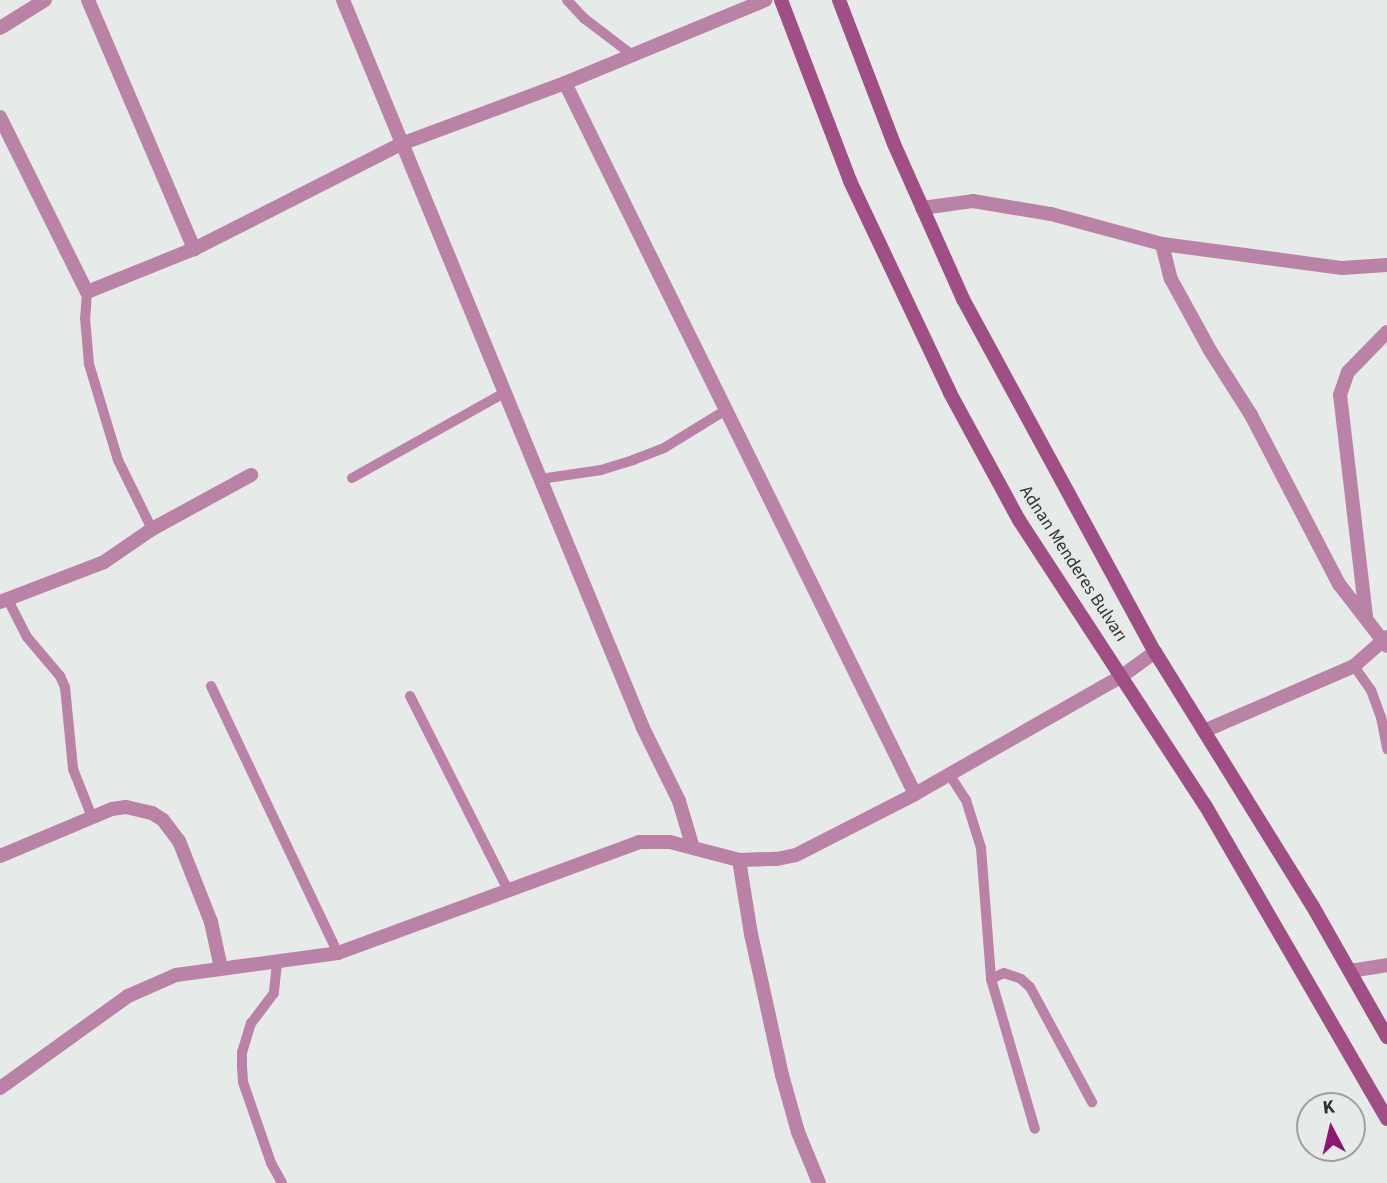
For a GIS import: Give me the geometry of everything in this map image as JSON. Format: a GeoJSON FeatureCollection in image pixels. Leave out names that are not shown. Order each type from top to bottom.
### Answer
{"type":"FeatureCollection","features":[{"type":"Feature","properties":{"kind":"main road","name":"Adnan Menderes Bulvarı"},"geometry":{"type":"LineString","coordinates":[[781,0],[850,181],[950,393],[1019,520],[1205,805],[1387,1119]]}},
{"type":"Feature","properties":{"kind":"main road","name":"Adnan Menderes Bulvarı"},"geometry":{"type":"LineString","coordinates":[[839,0],[894,144],[963,299],[1155,652],[1350,971],[1387,1037]]}},
{"type":"Feature","properties":{"kind":"street"},"geometry":{"type":"LineString","coordinates":[[0,28],[45,0]]}},
{"type":"Feature","properties":{"kind":"street"},"geometry":{"type":"LineString","coordinates":[[88,0],[194,249]]}},
{"type":"Feature","properties":{"kind":"street"},"geometry":{"type":"LineString","coordinates":[[343,0],[643,728],[678,801],[693,848]]}},
{"type":"Feature","properties":{"kind":"street"},"geometry":{"type":"LineString","coordinates":[[0,117],[87,292],[194,249],[401,144],[565,83],[765,0]]}},
{"type":"Feature","properties":{"kind":"street"},"geometry":{"type":"LineString","coordinates":[[565,83],[915,794]]}},
{"type":"Feature","properties":{"kind":"street"},"geometry":{"type":"LineString","coordinates":[[922,208],[973,201],[1051,214],[1162,244],[1342,268],[1387,265]]}},
{"type":"Feature","properties":{"kind":"street"},"geometry":{"type":"LineString","coordinates":[[1162,244],[1171,279],[1211,352],[1251,415],[1339,584],[1386,642],[1354,666],[1204,731]]}},
{"type":"Feature","properties":{"kind":"street"},"geometry":{"type":"LineString","coordinates":[[1366,617],[1340,395],[1348,372],[1387,332]]}},
{"type":"Feature","properties":{"kind":"street"},"geometry":{"type":"LineString","coordinates":[[3,600],[104,562],[152,529],[251,475]]}},
{"type":"Feature","properties":{"kind":"street"},"geometry":{"type":"LineString","coordinates":[[0,1088],[128,996],[177,975],[338,953],[639,842],[670,842],[738,860],[777,859],[796,855],[915,794],[1122,676],[1155,652]]}},
{"type":"Feature","properties":{"kind":"street"},"geometry":{"type":"LineString","coordinates":[[0,856],[112,808],[139,808],[152,813],[172,830],[211,922],[221,968]]}},
{"type":"Feature","properties":{"kind":"street"},"geometry":{"type":"LineString","coordinates":[[738,860],[751,934],[782,1075],[798,1132],[819,1183]]}},
{"type":"Feature","properties":{"kind":"street"},"geometry":{"type":"LineString","coordinates":[[1350,971],[1387,965]]}},
{"type":"Feature","properties":{"kind":"lane"},"geometry":{"type":"LineString","coordinates":[[568,0],[585,19],[631,54]]}},
{"type":"Feature","properties":{"kind":"lane"},"geometry":{"type":"LineString","coordinates":[[87,292],[85,318],[89,364],[118,460],[152,529]]}},
{"type":"Feature","properties":{"kind":"lane"},"geometry":{"type":"LineString","coordinates":[[352,478],[504,393]]}},
{"type":"Feature","properties":{"kind":"lane"},"geometry":{"type":"LineString","coordinates":[[540,479],[601,470],[633,460],[664,448],[726,410]]}},
{"type":"Feature","properties":{"kind":"lane"},"geometry":{"type":"LineString","coordinates":[[3,600],[27,637],[60,676],[65,687],[73,769],[92,817]]}},
{"type":"Feature","properties":{"kind":"lane"},"geometry":{"type":"LineString","coordinates":[[1354,666],[1371,690],[1381,717],[1387,749]]}},
{"type":"Feature","properties":{"kind":"lane"},"geometry":{"type":"LineString","coordinates":[[211,687],[338,953]]}},
{"type":"Feature","properties":{"kind":"lane"},"geometry":{"type":"LineString","coordinates":[[410,696],[508,890]]}},
{"type":"Feature","properties":{"kind":"lane"},"geometry":{"type":"LineString","coordinates":[[949,774],[966,800],[981,848],[991,979],[1035,1129]]}},
{"type":"Feature","properties":{"kind":"lane"},"geometry":{"type":"LineString","coordinates":[[277,963],[274,993],[251,1023],[242,1052],[242,1067],[243,1082],[271,1163],[282,1183]]}},
{"type":"Feature","properties":{"kind":"lane"},"geometry":{"type":"LineString","coordinates":[[991,979],[1004,973],[1021,979],[1030,987],[1092,1101]]}}]}
